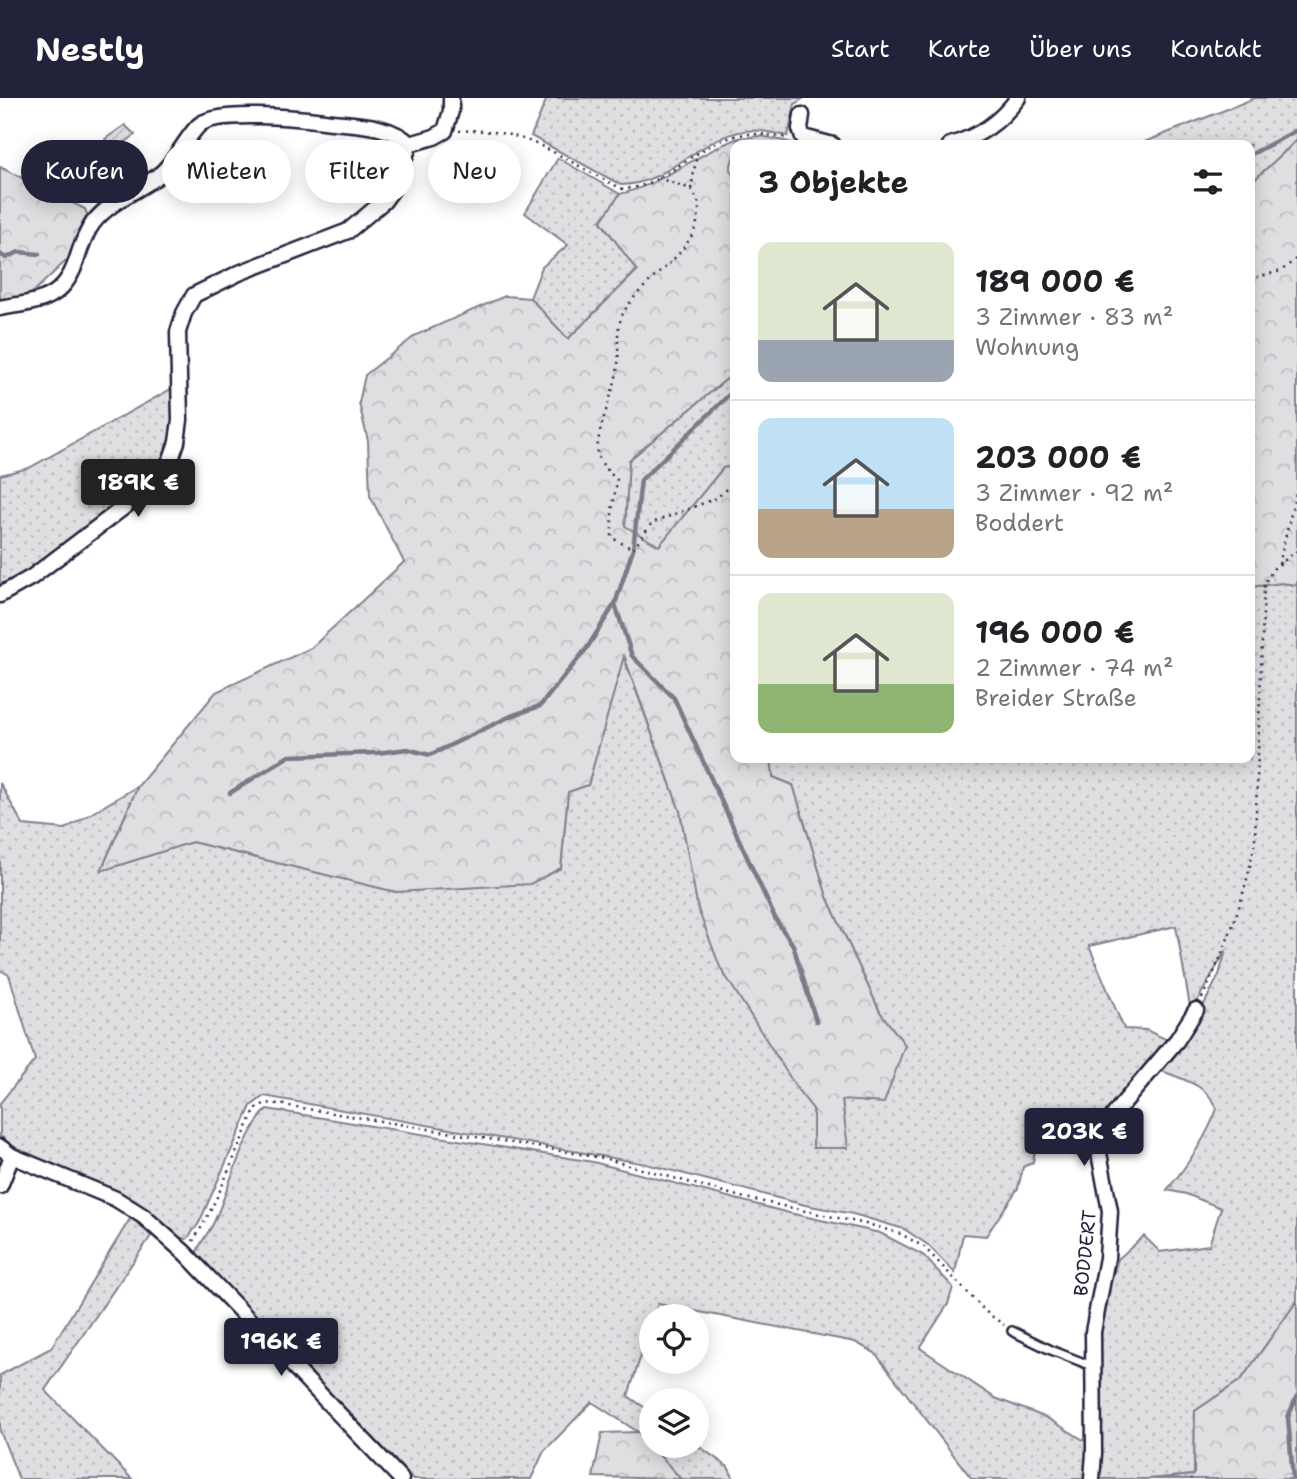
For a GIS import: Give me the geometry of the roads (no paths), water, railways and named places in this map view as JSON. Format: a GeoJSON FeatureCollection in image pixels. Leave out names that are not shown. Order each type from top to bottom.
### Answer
{"type":"FeatureCollection","features":[{"type":"Feature","properties":{"kind":"street"},"geometry":{"type":"LineString","coordinates":[[414,143],[445,131],[451,111],[451,98]]}},
{"type":"Feature","properties":{"kind":"street"},"geometry":{"type":"LineString","coordinates":[[964,140],[980,134],[993,125],[1018,98]]}},
{"type":"Feature","properties":{"kind":"street"},"geometry":{"type":"LineString","coordinates":[[802,115],[800,129],[803,137],[814,140]]}},
{"type":"Feature","properties":{"kind":"street"},"geometry":{"type":"LineString","coordinates":[[0,308],[46,299],[61,288],[71,274],[93,223],[118,201],[168,168],[199,125],[207,120],[284,117],[375,128],[395,134],[404,140]]}},
{"type":"Feature","properties":{"kind":"street"},"geometry":{"type":"LineString","coordinates":[[0,595],[32,577],[157,482],[171,459],[177,442],[180,420],[178,332],[194,295],[239,273],[348,231],[382,203]]}},
{"type":"Feature","properties":{"kind":"street","name":"BODDERT"},"geometry":{"type":"LineString","coordinates":[[1091,1479],[1094,1453],[1093,1332],[1107,1258],[1110,1203],[1099,1153],[1101,1139],[1106,1126],[1119,1108],[1177,1041],[1196,1010]]}},
{"type":"Feature","properties":{"kind":"street"},"geometry":{"type":"LineString","coordinates":[[0,1185],[6,1151],[116,1199],[143,1216],[185,1254],[401,1479]]}},
{"type":"Feature","properties":{"kind":"lane"},"geometry":{"type":"LineString","coordinates":[[1012,1331],[1092,1366]]}},
{"type":"Feature","properties":{"kind":"waterway"},"geometry":{"type":"LineString","coordinates":[[1255,152],[1297,130]]}},
{"type":"Feature","properties":{"kind":"waterway"},"geometry":{"type":"LineString","coordinates":[[0,254],[6,258],[19,252],[39,254]]}},
{"type":"Feature","properties":{"kind":"waterway"},"geometry":{"type":"LineString","coordinates":[[730,394],[641,480],[633,549],[615,604],[632,656],[674,698],[776,920],[793,945],[816,1021]]}},
{"type":"Feature","properties":{"kind":"waterway"},"geometry":{"type":"LineString","coordinates":[[230,793],[289,756],[377,753],[407,749],[430,755],[511,716],[540,706],[587,648],[614,605]]}},
{"type":"Feature","properties":{"kind":"waterway"},"geometry":{"type":"LineString","coordinates":[[1293,1479],[1288,1417],[1297,1396]]}}]}
